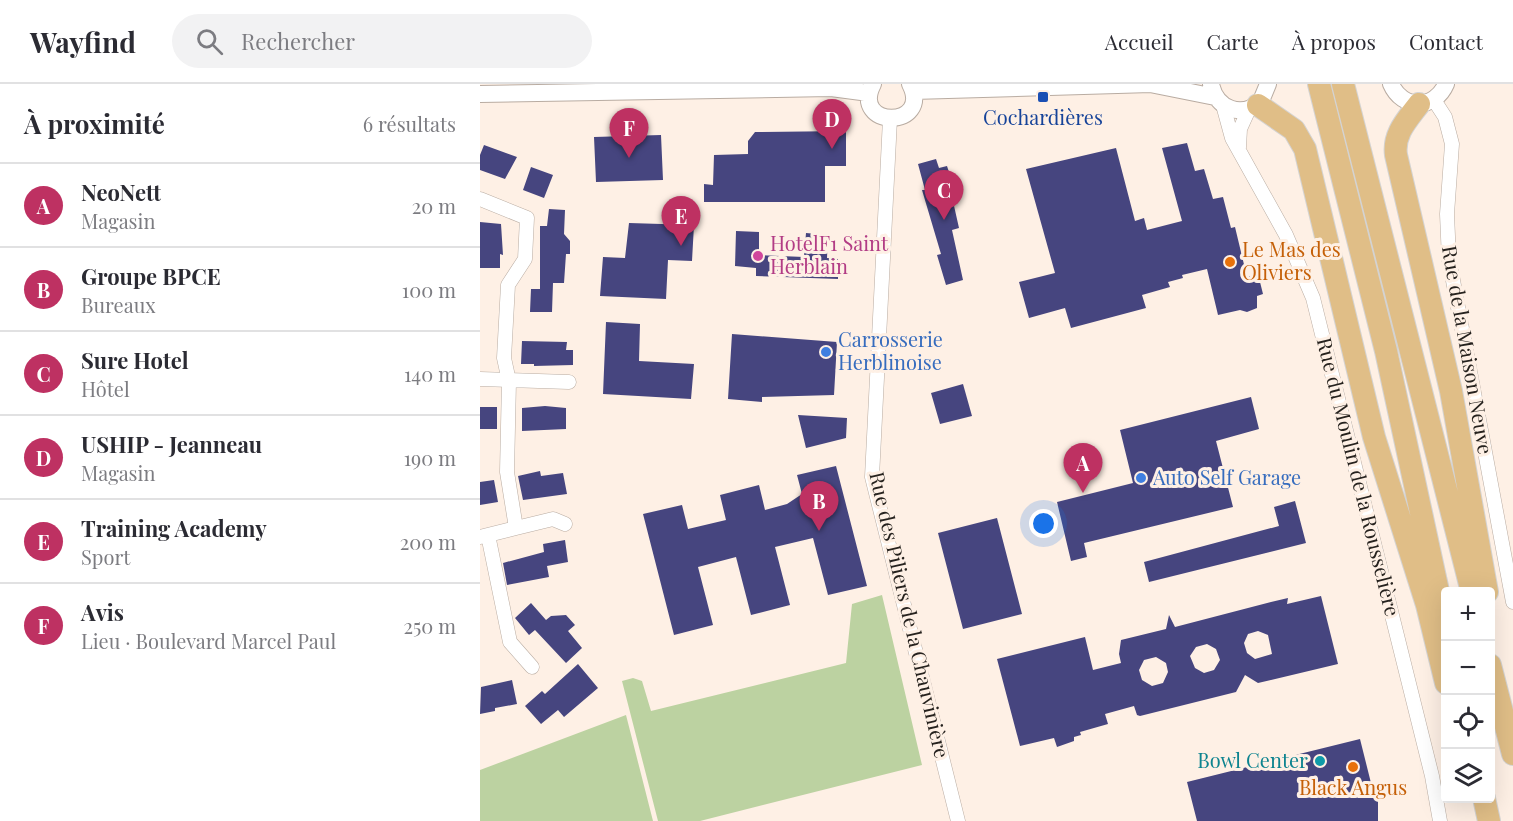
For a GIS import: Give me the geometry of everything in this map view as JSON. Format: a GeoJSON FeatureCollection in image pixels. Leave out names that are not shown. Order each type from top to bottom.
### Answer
{"type":"FeatureCollection","features":[{"type":"Feature","properties":{"kind":"highway"},"geometry":{"type":"LineString","coordinates":[[1319,84],[1386,351],[1441,603]]}},
{"type":"Feature","properties":{"kind":"highway"},"geometry":{"type":"LineString","coordinates":[[1343,84],[1471,587]]}},
{"type":"Feature","properties":{"kind":"highway"},"geometry":{"type":"LineString","coordinates":[[1426,102],[1400,130],[1395,151],[1451,391],[1485,587]]}},
{"type":"Feature","properties":{"kind":"highway"},"geometry":{"type":"LineString","coordinates":[[1253,107],[1294,130],[1305,149],[1374,437],[1427,605],[1441,662]]}},
{"type":"Feature","properties":{"kind":"highway"},"geometry":{"type":"LineString","coordinates":[[1495,681],[1513,754]]}},
{"type":"Feature","properties":{"kind":"highway"},"geometry":{"type":"LineString","coordinates":[[1485,803],[1489,821]]}},
{"type":"Feature","properties":{"kind":"street"},"geometry":{"type":"LineString","coordinates":[[480,94],[871,88],[874,111],[890,119],[900,117],[909,111],[913,102],[911,88],[1150,84],[1217,96],[1236,110],[1253,107]]}},
{"type":"Feature","properties":{"kind":"street"},"geometry":{"type":"LineString","coordinates":[[1239,147],[1240,129],[1253,107],[1266,94],[1268,84]]}},
{"type":"Feature","properties":{"kind":"street"},"geometry":{"type":"LineString","coordinates":[[1391,84],[1402,99],[1426,102],[1446,84]]}},
{"type":"Feature","properties":{"kind":"street","name":"Rue du Moulin de la Rousselière"},"geometry":{"type":"LineString","coordinates":[[1217,96],[1230,133],[1286,235],[1313,298],[1432,776],[1440,821]]}},
{"type":"Feature","properties":{"kind":"street","name":"Rue de la Maison Neuve"},"geometry":{"type":"LineString","coordinates":[[1426,102],[1445,117],[1451,132],[1452,155],[1447,214],[1450,270],[1513,602]]}},
{"type":"Feature","properties":{"kind":"street","name":"Rue des Piliers de la Chauvinière"},"geometry":{"type":"LineString","coordinates":[[890,119],[872,477],[958,821]]}},
{"type":"Feature","properties":{"kind":"street"},"geometry":{"type":"LineString","coordinates":[[480,199],[526,218],[525,259],[508,285],[504,358],[509,381],[507,472],[516,528]]}},
{"type":"Feature","properties":{"kind":"street"},"geometry":{"type":"LineString","coordinates":[[480,379],[569,382]]}},
{"type":"Feature","properties":{"kind":"street"},"geometry":{"type":"LineString","coordinates":[[532,667],[510,642],[484,536],[553,519],[564,525]]}},
{"type":"Feature","properties":{"kind":"green space"},"geometry":{"type":"Polygon","coordinates":[[[882,595],[922,765],[700,821],[658,821],[622,681],[633,678],[642,681],[651,711],[846,663],[852,604],[882,595]]]}},
{"type":"Feature","properties":{"kind":"green space"},"geometry":{"type":"Polygon","coordinates":[[[626,715],[653,821],[480,821],[480,770],[626,715]]]}},
{"type":"Feature","properties":{"kind":"building"},"geometry":{"type":"Polygon","coordinates":[[[846,131],[846,166],[825,166],[825,202],[704,202],[704,184],[713,185],[714,155],[748,154],[748,141],[755,132],[846,131]]]}},
{"type":"Feature","properties":{"kind":"building"},"geometry":{"type":"Polygon","coordinates":[[[661,135],[663,180],[596,182],[594,137],[661,135]]]}},
{"type":"Feature","properties":{"kind":"building"},"geometry":{"type":"Polygon","coordinates":[[[1187,143],[1195,171],[1204,169],[1213,199],[1223,197],[1231,228],[1235,227],[1247,277],[1258,274],[1263,294],[1257,296],[1257,308],[1247,312],[1240,310],[1218,315],[1207,269],[1182,275],[1183,278],[1168,282],[1170,287],[1142,295],[1146,308],[1071,328],[1065,308],[1029,318],[1019,282],[1055,273],[1026,169],[1116,148],[1135,221],[1144,218],[1147,230],[1182,221],[1162,148],[1187,143]]]}},
{"type":"Feature","properties":{"kind":"building"},"geometry":{"type":"Polygon","coordinates":[[[484,145],[517,157],[505,179],[480,170],[480,155],[484,145]]]}},
{"type":"Feature","properties":{"kind":"building"},"geometry":{"type":"Polygon","coordinates":[[[936,159],[939,168],[947,166],[954,188],[950,188],[959,228],[952,230],[963,280],[946,285],[937,255],[941,254],[922,190],[925,190],[918,164],[936,159]]]}},
{"type":"Feature","properties":{"kind":"building"},"geometry":{"type":"Polygon","coordinates":[[[531,167],[553,175],[544,198],[523,190],[531,167]]]}},
{"type":"Feature","properties":{"kind":"building"},"geometry":{"type":"Polygon","coordinates":[[[549,209],[565,210],[564,234],[570,241],[570,254],[566,254],[564,283],[553,283],[552,312],[530,312],[531,289],[540,289],[540,226],[547,226],[549,209]]]}},
{"type":"Feature","properties":{"kind":"building"},"geometry":{"type":"Polygon","coordinates":[[[480,222],[501,224],[503,255],[500,254],[500,268],[480,268],[480,222]]]}},
{"type":"Feature","properties":{"kind":"building"},"geometry":{"type":"Polygon","coordinates":[[[629,223],[694,225],[692,261],[668,260],[666,299],[600,296],[603,257],[625,258],[629,223]]]}},
{"type":"Feature","properties":{"kind":"building","name":"HotelF1 Saint Herblain"},"geometry":{"type":"Polygon","coordinates":[[[736,231],[759,232],[759,255],[804,257],[806,233],[828,235],[827,258],[838,259],[838,279],[756,276],[756,268],[735,266],[736,231]]]}},
{"type":"Feature","properties":{"kind":"building"},"geometry":{"type":"Polygon","coordinates":[[[606,322],[640,324],[639,361],[694,364],[691,399],[603,394],[606,322]]]}},
{"type":"Feature","properties":{"kind":"building"},"geometry":{"type":"Polygon","coordinates":[[[732,334],[837,342],[834,395],[762,397],[762,402],[728,399],[732,334]]]}},
{"type":"Feature","properties":{"kind":"building"},"geometry":{"type":"Polygon","coordinates":[[[522,341],[567,342],[566,350],[573,350],[573,365],[521,364],[522,341]]]}},
{"type":"Feature","properties":{"kind":"building"},"geometry":{"type":"Polygon","coordinates":[[[963,384],[972,416],[940,424],[931,393],[963,384]]]}},
{"type":"Feature","properties":{"kind":"building"},"geometry":{"type":"Polygon","coordinates":[[[1251,397],[1259,429],[1216,441],[1233,507],[1084,543],[1087,557],[1071,561],[1057,502],[1133,483],[1120,430],[1251,397]]]}},
{"type":"Feature","properties":{"kind":"building"},"geometry":{"type":"Polygon","coordinates":[[[545,406],[566,408],[566,429],[522,431],[522,408],[545,406]]]}},
{"type":"Feature","properties":{"kind":"building"},"geometry":{"type":"Polygon","coordinates":[[[480,407],[497,407],[497,429],[480,429],[480,407]]]}},
{"type":"Feature","properties":{"kind":"building"},"geometry":{"type":"Polygon","coordinates":[[[798,415],[847,418],[846,438],[806,448],[798,415]]]}},
{"type":"Feature","properties":{"kind":"building"},"geometry":{"type":"Polygon","coordinates":[[[836,466],[867,586],[828,595],[813,538],[775,547],[790,605],[751,615],[736,557],[698,567],[713,625],[674,635],[643,514],[682,505],[688,529],[726,520],[720,495],[759,485],[765,510],[787,504],[802,494],[797,475],[836,466]]]}},
{"type":"Feature","properties":{"kind":"building"},"geometry":{"type":"Polygon","coordinates":[[[540,471],[541,476],[563,473],[567,494],[523,500],[518,476],[540,471]]]}},
{"type":"Feature","properties":{"kind":"building"},"geometry":{"type":"Polygon","coordinates":[[[494,480],[498,502],[480,505],[480,482],[494,480]]]}},
{"type":"Feature","properties":{"kind":"building"},"geometry":{"type":"Polygon","coordinates":[[[1295,501],[1306,543],[1149,582],[1144,562],[1279,526],[1274,507],[1295,501]]]}},
{"type":"Feature","properties":{"kind":"building"},"geometry":{"type":"Polygon","coordinates":[[[997,518],[1022,614],[963,629],[938,533],[997,518]]]}},
{"type":"Feature","properties":{"kind":"building"},"geometry":{"type":"Polygon","coordinates":[[[565,540],[568,562],[547,566],[549,577],[507,585],[503,563],[544,552],[543,544],[565,540]]]}},
{"type":"Feature","properties":{"kind":"building"},"geometry":{"type":"Polygon","coordinates":[[[1321,596],[1338,664],[1258,683],[1245,675],[1236,692],[1140,716],[1137,715],[1134,706],[1105,714],[1108,724],[1080,732],[1081,735],[1074,737],[1074,741],[1057,747],[1054,738],[1020,746],[997,659],[1085,637],[1093,670],[1121,663],[1119,654],[1121,640],[1166,629],[1169,615],[1175,627],[1288,598],[1287,604],[1321,596]],[[1258,631],[1248,634],[1244,643],[1247,653],[1255,659],[1272,654],[1268,635],[1258,631]],[[1207,644],[1196,647],[1190,656],[1195,668],[1204,673],[1214,670],[1220,660],[1216,649],[1207,644]],[[1156,657],[1144,660],[1139,670],[1142,680],[1152,686],[1163,683],[1168,672],[1166,663],[1156,657]]]}},
{"type":"Feature","properties":{"kind":"building"},"geometry":{"type":"Polygon","coordinates":[[[531,603],[546,620],[551,616],[566,615],[575,625],[568,631],[582,648],[566,663],[535,630],[529,635],[515,618],[531,603]]]}},
{"type":"Feature","properties":{"kind":"building"},"geometry":{"type":"Polygon","coordinates":[[[578,664],[598,688],[564,717],[558,710],[541,724],[525,706],[542,691],[545,694],[578,664]]]}},
{"type":"Feature","properties":{"kind":"building"},"geometry":{"type":"Polygon","coordinates":[[[512,680],[517,704],[495,708],[495,711],[480,714],[481,687],[512,680]]]}},
{"type":"Feature","properties":{"kind":"building","name":"Bowl Center"},"geometry":{"type":"Polygon","coordinates":[[[1360,739],[1371,783],[1378,799],[1378,821],[1197,821],[1187,782],[1360,739]]]}},
{"type":"Feature","properties":{"kind":"place","name":"Cochardières"},"geometry":{"type":"Point","coordinates":[1043,97]}},
{"type":"Feature","properties":{"kind":"place","name":"USHIP - Jeanneau"},"geometry":{"type":"Point","coordinates":[832,149]}},
{"type":"Feature","properties":{"kind":"place","name":"Avis"},"geometry":{"type":"Point","coordinates":[629,158]}},
{"type":"Feature","properties":{"kind":"place","name":"Sure Hotel"},"geometry":{"type":"Point","coordinates":[944,220]}},
{"type":"Feature","properties":{"kind":"place","name":"Training Academy"},"geometry":{"type":"Point","coordinates":[681,246]}},
{"type":"Feature","properties":{"kind":"place","name":"HotelF1 Saint Herblain"},"geometry":{"type":"Point","coordinates":[758,256]}},
{"type":"Feature","properties":{"kind":"place","name":"Le Mas des Oliviers"},"geometry":{"type":"Point","coordinates":[1230,262]}},
{"type":"Feature","properties":{"kind":"place","name":"Carrosserie Herblinoise"},"geometry":{"type":"Point","coordinates":[826,352]}},
{"type":"Feature","properties":{"kind":"place","name":"Auto Self Garage"},"geometry":{"type":"Point","coordinates":[1141,478]}},
{"type":"Feature","properties":{"kind":"place","name":"NeoNett"},"geometry":{"type":"Point","coordinates":[1083,493]}},
{"type":"Feature","properties":{"kind":"place","name":"Groupe BPCE"},"geometry":{"type":"Point","coordinates":[819,531]}},
{"type":"Feature","properties":{"kind":"place","name":"Bowl Center"},"geometry":{"type":"Point","coordinates":[1320,761]}},
{"type":"Feature","properties":{"kind":"place","name":"Black Angus"},"geometry":{"type":"Point","coordinates":[1353,767]}}]}
